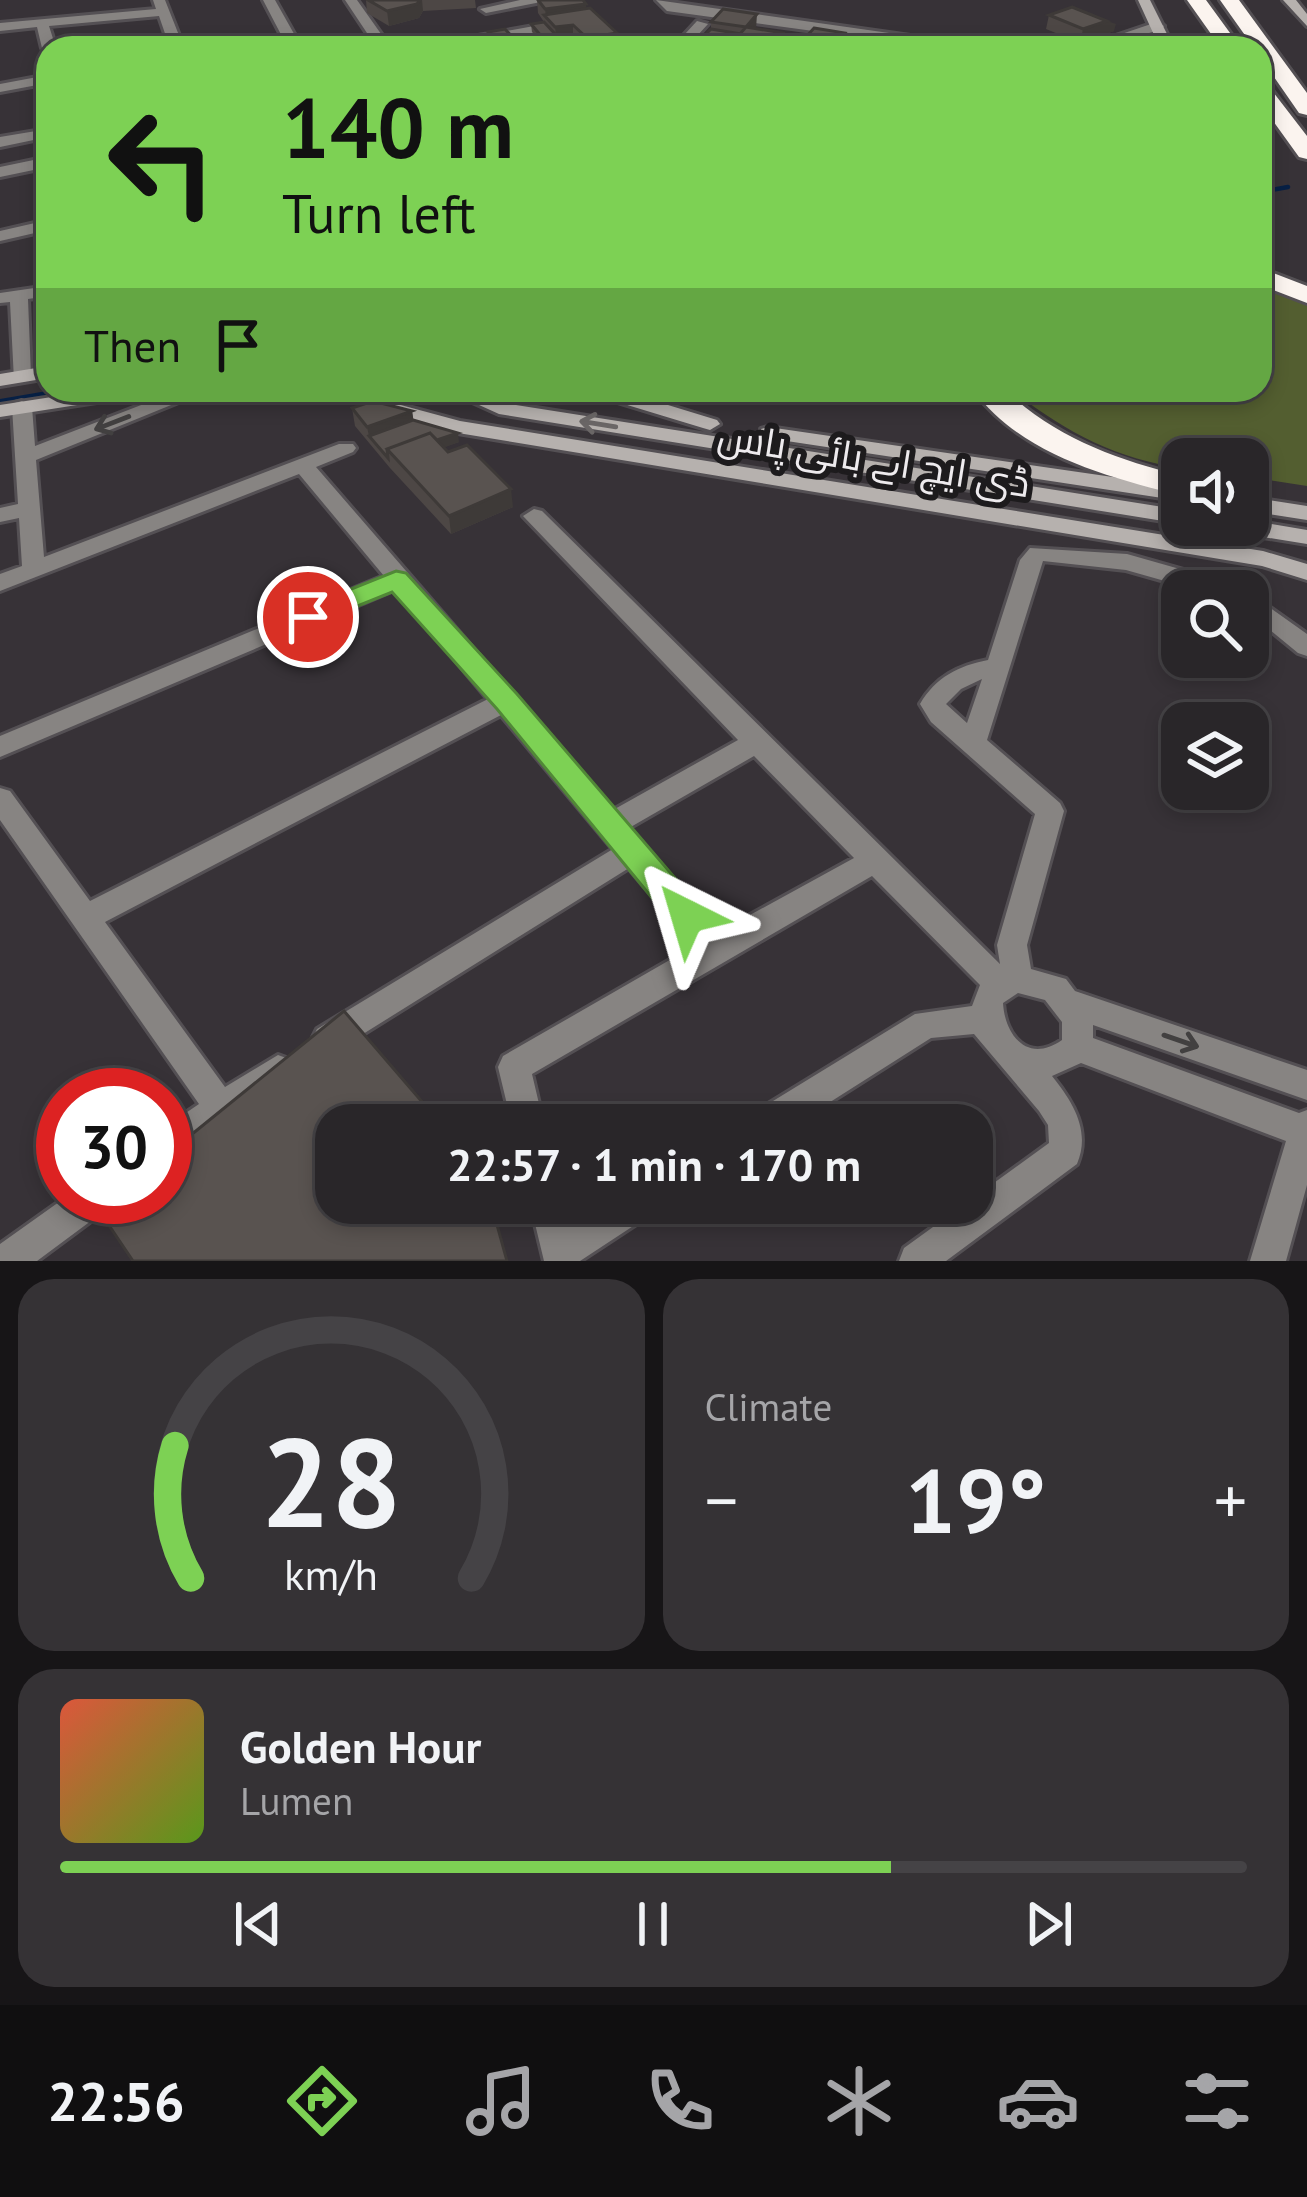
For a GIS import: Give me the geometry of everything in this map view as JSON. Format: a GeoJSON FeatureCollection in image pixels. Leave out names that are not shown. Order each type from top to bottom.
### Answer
{"type":"FeatureCollection","features":[{"type":"Feature","properties":{"kind":"highway"},"geometry":{"type":"LineString","coordinates":[[1183,0],[1203,36]]}},
{"type":"Feature","properties":{"kind":"highway"},"geometry":{"type":"LineString","coordinates":[[1196,0],[1222,36]]}},
{"type":"Feature","properties":{"kind":"highway"},"geometry":{"type":"LineString","coordinates":[[1228,0],[1254,36]]}},
{"type":"Feature","properties":{"kind":"highway"},"geometry":{"type":"LineString","coordinates":[[1238,0],[1269,36]]}},
{"type":"Feature","properties":{"kind":"highway"},"geometry":{"type":"LineString","coordinates":[[1272,40],[1307,81]]}},
{"type":"Feature","properties":{"kind":"highway"},"geometry":{"type":"LineString","coordinates":[[1272,60],[1307,108]]}},
{"type":"Feature","properties":{"kind":"highway"},"geometry":{"type":"LineString","coordinates":[[1272,104],[1307,152]]}},
{"type":"Feature","properties":{"kind":"highway"},"geometry":{"type":"LineString","coordinates":[[1272,281],[1307,295]]}},
{"type":"Feature","properties":{"kind":"highway"},"geometry":{"type":"LineString","coordinates":[[1002,402],[1051,445],[1161,484]]}},
{"type":"Feature","properties":{"kind":"main road"},"geometry":{"type":"LineString","coordinates":[[1144,0],[1161,36]]}},
{"type":"Feature","properties":{"kind":"main road"},"geometry":{"type":"LineString","coordinates":[[1289,0],[1307,22]]}},
{"type":"Feature","properties":{"kind":"main road"},"geometry":{"type":"LineString","coordinates":[[11,409],[57,402]]}},
{"type":"Feature","properties":{"kind":"main road","name":"ڈی ایچ اے بائی پاس"},"geometry":{"type":"LineString","coordinates":[[381,402],[402,413],[458,427],[1263,560],[1307,572]]}},
{"type":"Feature","properties":{"kind":"main road"},"geometry":{"type":"LineString","coordinates":[[485,402],[1161,514]]}},
{"type":"Feature","properties":{"kind":"main road"},"geometry":{"type":"LineString","coordinates":[[633,402],[685,420],[1161,487]]}},
{"type":"Feature","properties":{"kind":"main road"},"geometry":{"type":"LineString","coordinates":[[1269,507],[1307,513]]}},
{"type":"Feature","properties":{"kind":"main road"},"geometry":{"type":"LineString","coordinates":[[1269,531],[1307,537]]}},
{"type":"Feature","properties":{"kind":"street"},"geometry":{"type":"LineString","coordinates":[[269,0],[288,36]]}},
{"type":"Feature","properties":{"kind":"street"},"geometry":{"type":"LineString","coordinates":[[351,0],[376,36]]}},
{"type":"Feature","properties":{"kind":"street"},"geometry":{"type":"LineString","coordinates":[[486,9],[544,0]]}},
{"type":"Feature","properties":{"kind":"street"},"geometry":{"type":"LineString","coordinates":[[662,0],[667,7],[862,36]]}},
{"type":"Feature","properties":{"kind":"street"},"geometry":{"type":"LineString","coordinates":[[0,27],[160,6],[172,36]]}},
{"type":"Feature","properties":{"kind":"street"},"geometry":{"type":"LineString","coordinates":[[42,23],[46,36]]}},
{"type":"Feature","properties":{"kind":"street"},"geometry":{"type":"LineString","coordinates":[[492,36],[572,23]]}},
{"type":"Feature","properties":{"kind":"street"},"geometry":{"type":"LineString","coordinates":[[690,36],[702,24]]}},
{"type":"Feature","properties":{"kind":"street"},"geometry":{"type":"LineString","coordinates":[[1125,36],[1156,26]]}},
{"type":"Feature","properties":{"kind":"street"},"geometry":{"type":"LineString","coordinates":[[0,88],[36,81]]}},
{"type":"Feature","properties":{"kind":"street"},"geometry":{"type":"LineString","coordinates":[[0,142],[36,135]]}},
{"type":"Feature","properties":{"kind":"street"},"geometry":{"type":"LineString","coordinates":[[0,172],[36,164]]}},
{"type":"Feature","properties":{"kind":"street"},"geometry":{"type":"LineString","coordinates":[[0,236],[36,228]]}},
{"type":"Feature","properties":{"kind":"street"},"geometry":{"type":"LineString","coordinates":[[9,297],[11,378]]}},
{"type":"Feature","properties":{"kind":"street"},"geometry":{"type":"LineString","coordinates":[[26,457],[167,402]]}},
{"type":"Feature","properties":{"kind":"street"},"geometry":{"type":"LineString","coordinates":[[11,409],[26,457],[34,569]]}},
{"type":"Feature","properties":{"kind":"street"},"geometry":{"type":"LineString","coordinates":[[0,583],[346,448]]}},
{"type":"Feature","properties":{"kind":"street"},"geometry":{"type":"LineString","coordinates":[[303,465],[396,580],[507,701],[715,949]]}},
{"type":"Feature","properties":{"kind":"street"},"geometry":{"type":"LineString","coordinates":[[0,515],[28,509]]}},
{"type":"Feature","properties":{"kind":"street"},"geometry":{"type":"LineString","coordinates":[[534,516],[756,742],[1009,981],[1055,989],[1070,1003],[1307,1085]]}},
{"type":"Feature","properties":{"kind":"street"},"geometry":{"type":"LineString","coordinates":[[973,742],[1031,560],[1039,553],[1127,562],[1161,572]]}},
{"type":"Feature","properties":{"kind":"street"},"geometry":{"type":"LineString","coordinates":[[0,747],[396,580]]}},
{"type":"Feature","properties":{"kind":"street"},"geometry":{"type":"LineString","coordinates":[[1269,617],[1307,646]]}},
{"type":"Feature","properties":{"kind":"street"},"geometry":{"type":"LineString","coordinates":[[917,1261],[1065,1152],[1069,1135],[1060,1113],[988,1033],[984,1019],[987,999],[1009,981],[1012,945],[1050,811],[933,704],[937,695],[972,672],[998,669]]}},
{"type":"Feature","properties":{"kind":"street"},"geometry":{"type":"LineString","coordinates":[[85,918],[507,701]]}},
{"type":"Feature","properties":{"kind":"street"},"geometry":{"type":"LineString","coordinates":[[610,825],[756,742]]}},
{"type":"Feature","properties":{"kind":"street"},"geometry":{"type":"LineString","coordinates":[[0,799],[220,1106]]}},
{"type":"Feature","properties":{"kind":"street"},"geometry":{"type":"LineString","coordinates":[[192,1126],[632,851]]}},
{"type":"Feature","properties":{"kind":"street"},"geometry":{"type":"LineString","coordinates":[[523,1104],[514,1067],[877,859]]}},
{"type":"Feature","properties":{"kind":"street"},"geometry":{"type":"LineString","coordinates":[[1012,1057],[1049,1064],[1061,1061],[1077,1047],[1081,1033],[1070,1003]]}},
{"type":"Feature","properties":{"kind":"street"},"geometry":{"type":"LineString","coordinates":[[798,1104],[926,1024],[984,1019]]}},
{"type":"Feature","properties":{"kind":"street"},"geometry":{"type":"LineString","coordinates":[[1077,1047],[1306,1130],[1268,1261]]}},
{"type":"Feature","properties":{"kind":"street"},"geometry":{"type":"LineString","coordinates":[[7,1261],[58,1224]]}},
{"type":"Feature","properties":{"kind":"street"},"geometry":{"type":"LineString","coordinates":[[553,1224],[561,1256],[607,1224]]}},
{"type":"Feature","properties":{"kind":"green space"},"geometry":{"type":"Polygon","coordinates":[[[1272,288],[1307,304],[1307,486],[1269,480],[1269,438],[1161,438],[1161,464],[1113,450],[1029,402],[1272,402],[1272,288]]]}},
{"type":"Feature","properties":{"kind":"building"},"geometry":{"type":"Polygon","coordinates":[[[368,0],[420,0],[387,11],[368,0]]]}},
{"type":"Feature","properties":{"kind":"building"},"geometry":{"type":"Polygon","coordinates":[[[538,0],[583,0],[586,4],[545,9],[538,0]]]}},
{"type":"Feature","properties":{"kind":"building"},"geometry":{"type":"Polygon","coordinates":[[[1072,7],[1107,21],[1083,29],[1049,15],[1072,7]]]}},
{"type":"Feature","properties":{"kind":"building"},"geometry":{"type":"Polygon","coordinates":[[[590,8],[617,33],[585,36],[573,25],[555,27],[544,15],[590,8]]]}},
{"type":"Feature","properties":{"kind":"building"},"geometry":{"type":"Polygon","coordinates":[[[723,9],[757,14],[746,27],[711,22],[723,9]]]}},
{"type":"Feature","properties":{"kind":"building"},"geometry":{"type":"Polygon","coordinates":[[[544,22],[556,35],[541,36],[531,24],[544,22]]]}},
{"type":"Feature","properties":{"kind":"building"},"geometry":{"type":"Polygon","coordinates":[[[746,27],[783,33],[781,36],[739,35],[746,27]]]}},
{"type":"Feature","properties":{"kind":"building"},"geometry":{"type":"Polygon","coordinates":[[[814,28],[845,33],[843,36],[807,36],[814,28]]]}},
{"type":"Feature","properties":{"kind":"building"},"geometry":{"type":"Polygon","coordinates":[[[505,29],[511,36],[492,36],[488,32],[505,29]]]}},
{"type":"Feature","properties":{"kind":"building"},"geometry":{"type":"Polygon","coordinates":[[[711,29],[741,34],[741,36],[704,36],[711,29]]]}},
{"type":"Feature","properties":{"kind":"building"},"geometry":{"type":"Polygon","coordinates":[[[377,402],[412,411],[367,427],[352,408],[377,402]]]}},
{"type":"Feature","properties":{"kind":"building"},"geometry":{"type":"Polygon","coordinates":[[[413,420],[458,433],[437,440],[430,433],[387,449],[388,458],[369,436],[413,420]]]}},
{"type":"Feature","properties":{"kind":"building"},"geometry":{"type":"Polygon","coordinates":[[[430,433],[448,452],[467,445],[511,489],[449,516],[387,449],[430,433]]]}},
{"type":"Feature","properties":{"kind":"building"},"geometry":{"type":"Polygon","coordinates":[[[344,1011],[424,1104],[315,1104],[315,1224],[497,1224],[507,1261],[133,1261],[108,1224],[192,1224],[192,1134],[344,1011]]]}},
{"type":"Feature","properties":{"kind":"waterway"},"geometry":{"type":"LineString","coordinates":[[1272,190],[1288,187]]}},
{"type":"Feature","properties":{"kind":"waterway"},"geometry":{"type":"LineString","coordinates":[[0,402],[36,396]]}},
{"type":"Feature","properties":{"kind":"route"},"geometry":{"type":"LineString","coordinates":[[308,617],[396,580],[507,701],[687,916]]}}]}
